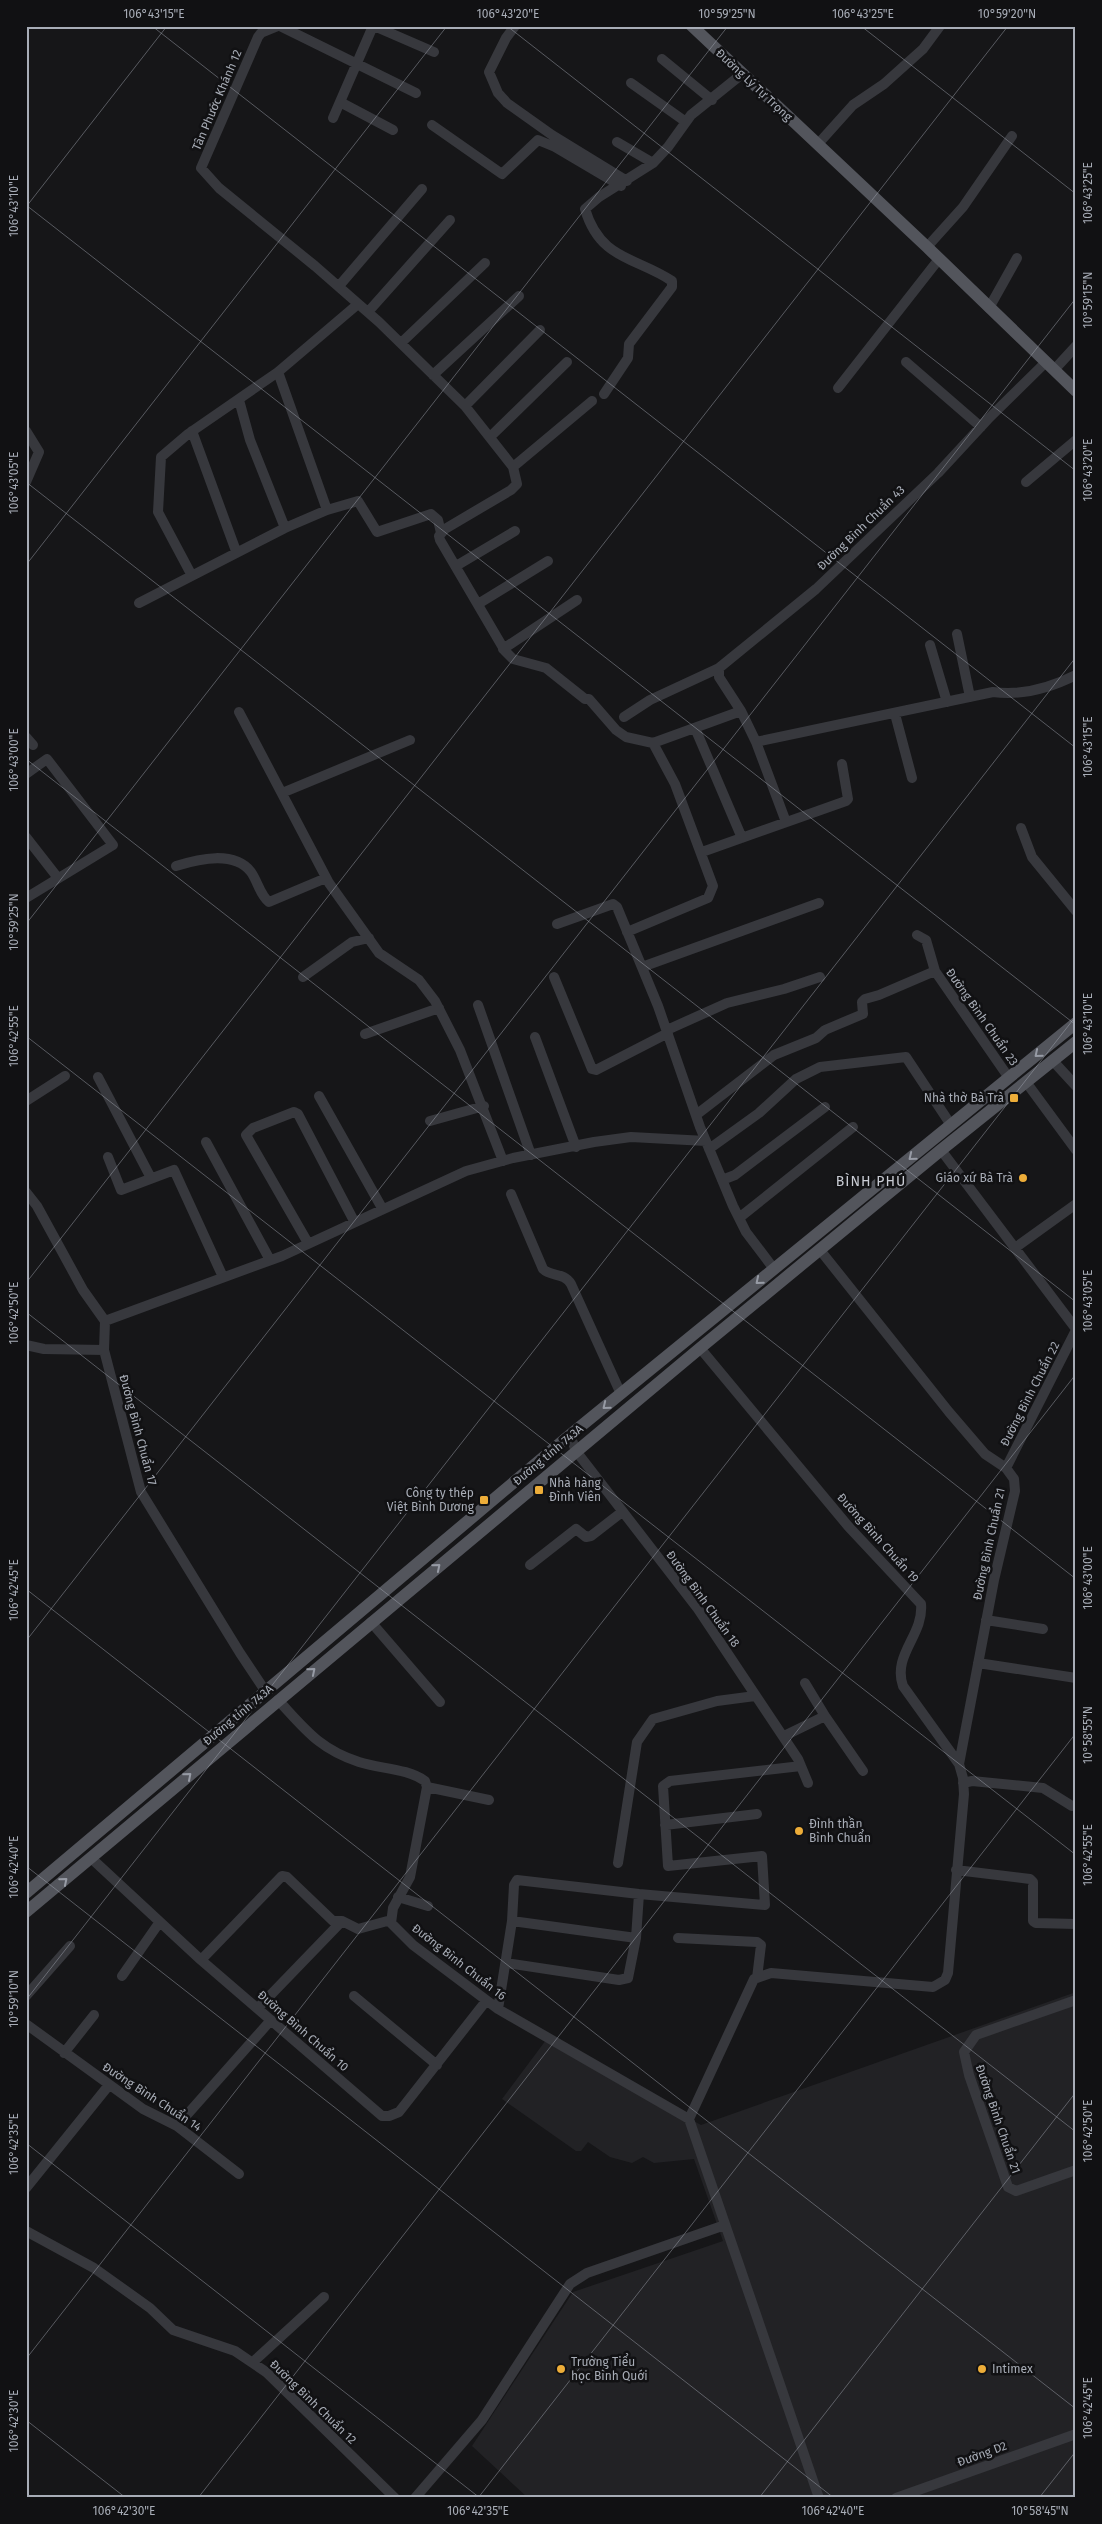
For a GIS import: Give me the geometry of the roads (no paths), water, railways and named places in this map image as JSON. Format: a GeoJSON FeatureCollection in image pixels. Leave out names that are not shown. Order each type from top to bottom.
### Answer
{"type":"FeatureCollection","features":[{"type":"Feature","properties":{"kind":"main road","name":"Đường Lý Tự Trọng"},"geometry":{"type":"LineString","coordinates":[[692,26],[927,247],[1076,391]]}},
{"type":"Feature","properties":{"kind":"main road","name":"Đường tỉnh 743A"},"geometry":{"type":"LineString","coordinates":[[26,1893],[570,1435],[1076,1023]]}},
{"type":"Feature","properties":{"kind":"main road","name":"Đường tỉnh 743A"},"geometry":{"type":"LineString","coordinates":[[26,1912],[112,1842],[278,1700],[700,1348],[1076,1042]]}},
{"type":"Feature","properties":{"kind":"main road"},"geometry":{"type":"LineString","coordinates":[[993,1092],[1001,1102]]}},
{"type":"Feature","properties":{"kind":"main road"},"geometry":{"type":"LineString","coordinates":[[266,1692],[278,1700]]}},
{"type":"Feature","properties":{"kind":"main road"},"geometry":{"type":"LineString","coordinates":[[102,1829],[112,1842]]}},
{"type":"Feature","properties":{"kind":"street"},"geometry":{"type":"LineString","coordinates":[[279,26],[416,93]]}},
{"type":"Feature","properties":{"kind":"street","name":"Tân Phước Khánh 12"},"geometry":{"type":"LineString","coordinates":[[279,26],[261,33],[258,37],[201,168],[219,188],[338,286]]}},
{"type":"Feature","properties":{"kind":"street"},"geometry":{"type":"LineString","coordinates":[[333,118],[373,26],[434,52]]}},
{"type":"Feature","properties":{"kind":"street"},"geometry":{"type":"LineString","coordinates":[[515,26],[506,38],[489,72],[498,93],[507,103],[624,184]]}},
{"type":"Feature","properties":{"kind":"street"},"geometry":{"type":"LineString","coordinates":[[818,144],[853,104],[884,84],[924,49],[940,26]]}},
{"type":"Feature","properties":{"kind":"street"},"geometry":{"type":"LineString","coordinates":[[662,59],[712,100]]}},
{"type":"Feature","properties":{"kind":"street"},"geometry":{"type":"LineString","coordinates":[[604,394],[628,358],[630,344],[672,288],[672,281],[666,276],[611,251],[586,214],[585,209],[653,163],[668,147],[686,122],[742,74]]}},
{"type":"Feature","properties":{"kind":"street"},"geometry":{"type":"LineString","coordinates":[[631,83],[686,122]]}},
{"type":"Feature","properties":{"kind":"street"},"geometry":{"type":"LineString","coordinates":[[340,102],[393,130]]}},
{"type":"Feature","properties":{"kind":"street"},"geometry":{"type":"LineString","coordinates":[[432,125],[502,174],[538,140],[624,184]]}},
{"type":"Feature","properties":{"kind":"street"},"geometry":{"type":"LineString","coordinates":[[927,247],[963,207],[1012,136]]}},
{"type":"Feature","properties":{"kind":"street"},"geometry":{"type":"LineString","coordinates":[[617,142],[653,163]]}},
{"type":"Feature","properties":{"kind":"street"},"geometry":{"type":"LineString","coordinates":[[422,189],[338,286],[368,312],[465,406],[513,467],[517,484],[438,536],[503,648],[513,658],[546,668],[585,699],[589,699],[616,730],[626,738],[653,743],[741,711]]}},
{"type":"Feature","properties":{"kind":"street"},"geometry":{"type":"LineString","coordinates":[[368,312],[450,220]]}},
{"type":"Feature","properties":{"kind":"street"},"geometry":{"type":"LineString","coordinates":[[989,308],[1017,258]]}},
{"type":"Feature","properties":{"kind":"street"},"geometry":{"type":"LineString","coordinates":[[838,388],[939,259]]}},
{"type":"Feature","properties":{"kind":"street"},"geometry":{"type":"LineString","coordinates":[[400,343],[485,263]]}},
{"type":"Feature","properties":{"kind":"street"},"geometry":{"type":"LineString","coordinates":[[433,375],[519,296]]}},
{"type":"Feature","properties":{"kind":"street"},"geometry":{"type":"LineString","coordinates":[[191,574],[158,512],[157,498],[161,457],[192,431],[278,372],[358,304]]}},
{"type":"Feature","properties":{"kind":"street"},"geometry":{"type":"LineString","coordinates":[[465,406],[540,330]]}},
{"type":"Feature","properties":{"kind":"street","name":"Đường Bình Chuẩn 43"},"geometry":{"type":"LineString","coordinates":[[624,717],[650,700],[719,668],[816,590],[835,569],[938,473],[980,427],[1076,346]]}},
{"type":"Feature","properties":{"kind":"street"},"geometry":{"type":"LineString","coordinates":[[490,437],[567,362]]}},
{"type":"Feature","properties":{"kind":"street"},"geometry":{"type":"LineString","coordinates":[[906,362],[980,427]]}},
{"type":"Feature","properties":{"kind":"street"},"geometry":{"type":"LineString","coordinates":[[278,372],[327,510]]}},
{"type":"Feature","properties":{"kind":"street"},"geometry":{"type":"LineString","coordinates":[[239,400],[250,440],[285,528]]}},
{"type":"Feature","properties":{"kind":"street"},"geometry":{"type":"LineString","coordinates":[[513,467],[592,401]]}},
{"type":"Feature","properties":{"kind":"street"},"geometry":{"type":"LineString","coordinates":[[26,431],[39,452],[26,482]]}},
{"type":"Feature","properties":{"kind":"street"},"geometry":{"type":"LineString","coordinates":[[192,431],[236,551]]}},
{"type":"Feature","properties":{"kind":"street"},"geometry":{"type":"LineString","coordinates":[[1026,482],[1076,440]]}},
{"type":"Feature","properties":{"kind":"street"},"geometry":{"type":"LineString","coordinates":[[139,602],[236,551],[285,528],[327,510],[358,501],[377,532],[431,514],[438,520],[441,533]]}},
{"type":"Feature","properties":{"kind":"street"},"geometry":{"type":"LineString","coordinates":[[456,566],[515,531]]}},
{"type":"Feature","properties":{"kind":"street"},"geometry":{"type":"LineString","coordinates":[[478,604],[548,561]]}},
{"type":"Feature","properties":{"kind":"street"},"geometry":{"type":"LineString","coordinates":[[503,648],[577,600]]}},
{"type":"Feature","properties":{"kind":"street"},"geometry":{"type":"LineString","coordinates":[[957,634],[970,697]]}},
{"type":"Feature","properties":{"kind":"street"},"geometry":{"type":"LineString","coordinates":[[930,645],[947,702]]}},
{"type":"Feature","properties":{"kind":"street"},"geometry":{"type":"LineString","coordinates":[[719,668],[719,677],[741,711],[756,742],[786,822]]}},
{"type":"Feature","properties":{"kind":"street"},"geometry":{"type":"LineString","coordinates":[[756,742],[993,692],[1012,694],[1055,686],[1076,675]]}},
{"type":"Feature","properties":{"kind":"street"},"geometry":{"type":"LineString","coordinates":[[239,712],[326,878],[379,953],[419,980],[439,1008],[460,1050],[484,1106],[503,1161]]}},
{"type":"Feature","properties":{"kind":"street"},"geometry":{"type":"LineString","coordinates":[[895,714],[912,778]]}},
{"type":"Feature","properties":{"kind":"street"},"geometry":{"type":"LineString","coordinates":[[695,728],[742,838]]}},
{"type":"Feature","properties":{"kind":"street"},"geometry":{"type":"LineString","coordinates":[[282,793],[410,740]]}},
{"type":"Feature","properties":{"kind":"street"},"geometry":{"type":"LineString","coordinates":[[627,932],[708,898],[713,886],[702,852],[675,784],[653,743]]}},
{"type":"Feature","properties":{"kind":"street"},"geometry":{"type":"LineString","coordinates":[[26,774],[47,759],[114,845],[26,898]]}},
{"type":"Feature","properties":{"kind":"street"},"geometry":{"type":"LineString","coordinates":[[702,852],[848,799],[842,764]]}},
{"type":"Feature","properties":{"kind":"street"},"geometry":{"type":"LineString","coordinates":[[1021,828],[1032,857],[1076,911]]}},
{"type":"Feature","properties":{"kind":"street"},"geometry":{"type":"LineString","coordinates":[[26,838],[58,878]]}},
{"type":"Feature","properties":{"kind":"street"},"geometry":{"type":"LineString","coordinates":[[176,866],[196,860],[236,861],[250,871],[265,899],[269,902],[326,878]]}},
{"type":"Feature","properties":{"kind":"street"},"geometry":{"type":"LineString","coordinates":[[642,967],[819,903]]}},
{"type":"Feature","properties":{"kind":"street"},"geometry":{"type":"LineString","coordinates":[[557,924],[613,904],[617,907],[667,1031],[707,1145],[722,1180],[739,1218],[774,1269]]}},
{"type":"Feature","properties":{"kind":"street"},"geometry":{"type":"LineString","coordinates":[[917,935],[926,940],[935,971]]}},
{"type":"Feature","properties":{"kind":"street"},"geometry":{"type":"LineString","coordinates":[[302,977],[352,942],[369,938]]}},
{"type":"Feature","properties":{"kind":"street","name":"Đường Bình Chuẩn 23"},"geometry":{"type":"LineString","coordinates":[[696,1115],[774,1056],[816,1038],[825,1030],[864,1014],[863,1000],[935,971],[1009,1078]]}},
{"type":"Feature","properties":{"kind":"street"},"geometry":{"type":"LineString","coordinates":[[554,977],[592,1069],[596,1070],[667,1031],[727,1003],[820,977]]}},
{"type":"Feature","properties":{"kind":"street"},"geometry":{"type":"LineString","coordinates":[[478,1004],[531,1155]]}},
{"type":"Feature","properties":{"kind":"street"},"geometry":{"type":"LineString","coordinates":[[365,1034],[439,1008]]}},
{"type":"Feature","properties":{"kind":"street"},"geometry":{"type":"LineString","coordinates":[[535,1036],[576,1146]]}},
{"type":"Feature","properties":{"kind":"street"},"geometry":{"type":"LineString","coordinates":[[26,1192],[38,1206],[83,1290],[105,1321],[270,1260],[466,1171],[531,1155],[631,1137],[707,1145],[760,1113],[796,1079],[820,1067],[906,1057],[951,1125]]}},
{"type":"Feature","properties":{"kind":"street"},"geometry":{"type":"LineString","coordinates":[[1053,1061],[1076,1086]]}},
{"type":"Feature","properties":{"kind":"street"},"geometry":{"type":"LineString","coordinates":[[26,1100],[65,1076]]}},
{"type":"Feature","properties":{"kind":"street"},"geometry":{"type":"LineString","coordinates":[[98,1078],[151,1178]]}},
{"type":"Feature","properties":{"kind":"street"},"geometry":{"type":"LineString","coordinates":[[1026,1082],[1076,1150]]}},
{"type":"Feature","properties":{"kind":"street"},"geometry":{"type":"LineString","coordinates":[[319,1096],[382,1208]]}},
{"type":"Feature","properties":{"kind":"street"},"geometry":{"type":"LineString","coordinates":[[430,1121],[484,1106]]}},
{"type":"Feature","properties":{"kind":"street"},"geometry":{"type":"LineString","coordinates":[[722,1180],[735,1175],[825,1107]]}},
{"type":"Feature","properties":{"kind":"street"},"geometry":{"type":"LineString","coordinates":[[308,1243],[246,1135],[252,1128],[294,1112],[298,1114],[354,1221]]}},
{"type":"Feature","properties":{"kind":"street"},"geometry":{"type":"LineString","coordinates":[[739,1218],[853,1127]]}},
{"type":"Feature","properties":{"kind":"street"},"geometry":{"type":"LineString","coordinates":[[206,1142],[270,1260]]}},
{"type":"Feature","properties":{"kind":"street","name":"Đường Bình Chuẩn 22"},"geometry":{"type":"LineString","coordinates":[[941,1150],[1076,1330],[1006,1468]]}},
{"type":"Feature","properties":{"kind":"street"},"geometry":{"type":"LineString","coordinates":[[108,1157],[121,1190],[174,1170],[223,1277]]}},
{"type":"Feature","properties":{"kind":"street"},"geometry":{"type":"LineString","coordinates":[[511,1194],[543,1269],[546,1272],[563,1275],[569,1280],[621,1394]]}},
{"type":"Feature","properties":{"kind":"street"},"geometry":{"type":"LineString","coordinates":[[1015,1248],[1076,1204]]}},
{"type":"Feature","properties":{"kind":"street"},"geometry":{"type":"LineString","coordinates":[[820,1250],[949,1412],[985,1454],[1006,1468]]}},
{"type":"Feature","properties":{"kind":"street","name":"Đường Bình Chuẩn 17"},"geometry":{"type":"LineString","coordinates":[[105,1321],[104,1350],[141,1492],[266,1692]]}},
{"type":"Feature","properties":{"kind":"street"},"geometry":{"type":"LineString","coordinates":[[26,1345],[50,1349],[104,1350]]}},
{"type":"Feature","properties":{"kind":"street","name":"Đường Bình Chuẩn 19"},"geometry":{"type":"LineString","coordinates":[[700,1348],[848,1526],[903,1586],[918,1598],[921,1604],[921,1620],[900,1666],[900,1676],[903,1686],[959,1764]]}},
{"type":"Feature","properties":{"kind":"street","name":"Đường Bình Chuẩn 18"},"geometry":{"type":"LineString","coordinates":[[570,1435],[576,1452],[698,1608],[755,1696],[784,1736],[808,1783]]}},
{"type":"Feature","properties":{"kind":"street","name":"Đường Bình Chuẩn 21"},"geometry":{"type":"LineString","coordinates":[[959,1764],[986,1620],[1015,1491],[1014,1479],[1006,1468]]}},
{"type":"Feature","properties":{"kind":"street"},"geometry":{"type":"LineString","coordinates":[[530,1565],[576,1529],[586,1536],[591,1536],[622,1512]]}},
{"type":"Feature","properties":{"kind":"street"},"geometry":{"type":"LineString","coordinates":[[986,1620],[1043,1629]]}},
{"type":"Feature","properties":{"kind":"street"},"geometry":{"type":"LineString","coordinates":[[372,1622],[440,1702]]}},
{"type":"Feature","properties":{"kind":"street"},"geometry":{"type":"LineString","coordinates":[[978,1664],[1076,1678]]}},
{"type":"Feature","properties":{"kind":"street"},"geometry":{"type":"LineString","coordinates":[[805,1683],[825,1716],[863,1770]]}},
{"type":"Feature","properties":{"kind":"street"},"geometry":{"type":"LineString","coordinates":[[618,1863],[637,1742],[646,1727],[653,1719],[717,1702],[755,1696]]}},
{"type":"Feature","properties":{"kind":"street"},"geometry":{"type":"LineString","coordinates":[[201,1960],[282,1876],[287,1876],[333,1921],[342,1921],[358,1930],[391,1920],[393,1908],[410,1877],[426,1787],[425,1781],[420,1777],[359,1762],[325,1748],[278,1700]]}},
{"type":"Feature","properties":{"kind":"street"},"geometry":{"type":"LineString","coordinates":[[784,1736],[825,1716]]}},
{"type":"Feature","properties":{"kind":"street"},"geometry":{"type":"LineString","coordinates":[[819,2498],[689,2119],[754,1979],[771,1973],[933,1987],[940,1983],[948,1973],[964,1794],[959,1764]]}},
{"type":"Feature","properties":{"kind":"street"},"geometry":{"type":"LineString","coordinates":[[498,2009],[512,1921],[514,1885],[517,1880],[639,1894],[765,1904],[762,1856],[668,1866],[663,1786],[670,1781],[801,1766]]}},
{"type":"Feature","properties":{"kind":"street"},"geometry":{"type":"LineString","coordinates":[[963,1783],[972,1781],[1043,1788],[1072,1806]]}},
{"type":"Feature","properties":{"kind":"street"},"geometry":{"type":"LineString","coordinates":[[426,1787],[490,1800]]}},
{"type":"Feature","properties":{"kind":"street"},"geometry":{"type":"LineString","coordinates":[[665,1825],[757,1814]]}},
{"type":"Feature","properties":{"kind":"street","name":"Đường Bình Chuẩn 10"},"geometry":{"type":"LineString","coordinates":[[91,1858],[159,1923],[382,2116],[389,2116],[399,2112],[486,2001]]}},
{"type":"Feature","properties":{"kind":"street"},"geometry":{"type":"LineString","coordinates":[[956,1870],[1030,1879],[1033,1882],[1033,1921],[1036,1923],[1076,1924]]}},
{"type":"Feature","properties":{"kind":"street"},"geometry":{"type":"LineString","coordinates":[[506,1963],[619,1980],[628,1978],[636,1938],[639,1894]]}},
{"type":"Feature","properties":{"kind":"street"},"geometry":{"type":"LineString","coordinates":[[398,1898],[428,1906]]}},
{"type":"Feature","properties":{"kind":"street","name":"Đường Bình Chuẩn 16"},"geometry":{"type":"LineString","coordinates":[[391,1920],[391,1923],[413,1945],[486,2001],[689,2119]]}},
{"type":"Feature","properties":{"kind":"street"},"geometry":{"type":"LineString","coordinates":[[258,2008],[342,1921]]}},
{"type":"Feature","properties":{"kind":"street"},"geometry":{"type":"LineString","coordinates":[[512,1921],[636,1938]]}},
{"type":"Feature","properties":{"kind":"street"},"geometry":{"type":"LineString","coordinates":[[122,1976],[159,1923]]}},
{"type":"Feature","properties":{"kind":"street"},"geometry":{"type":"LineString","coordinates":[[678,1938],[757,1942],[761,1945],[757,1978]]}},
{"type":"Feature","properties":{"kind":"street"},"geometry":{"type":"LineString","coordinates":[[26,1996],[70,1946]]}},
{"type":"Feature","properties":{"kind":"street"},"geometry":{"type":"LineString","coordinates":[[354,1996],[437,2064]]}},
{"type":"Feature","properties":{"kind":"street","name":"Đường Bình Chuẩn 21"},"geometry":{"type":"LineString","coordinates":[[1076,2000],[976,2035],[964,2052],[968,2075],[1008,2187],[1016,2191],[1076,2170]]}},
{"type":"Feature","properties":{"kind":"street"},"geometry":{"type":"LineString","coordinates":[[64,2053],[94,2015]]}},
{"type":"Feature","properties":{"kind":"street"},"geometry":{"type":"LineString","coordinates":[[177,2126],[271,2020]]}},
{"type":"Feature","properties":{"kind":"street","name":"Đường Bình Chuẩn 14"},"geometry":{"type":"LineString","coordinates":[[26,2024],[143,2110],[177,2126],[239,2174]]}},
{"type":"Feature","properties":{"kind":"street"},"geometry":{"type":"LineString","coordinates":[[26,2188],[109,2085]]}},
{"type":"Feature","properties":{"kind":"street"},"geometry":{"type":"LineString","coordinates":[[415,2498],[482,2420],[570,2284],[587,2273],[725,2225]]}},
{"type":"Feature","properties":{"kind":"street","name":"Đường Bình Chuẩn 12"},"geometry":{"type":"LineString","coordinates":[[26,2231],[94,2268],[150,2308],[173,2330],[235,2351],[253,2362],[266,2372],[395,2498]]}},
{"type":"Feature","properties":{"kind":"street"},"geometry":{"type":"LineString","coordinates":[[253,2362],[324,2297]]}},
{"type":"Feature","properties":{"kind":"street","name":"Đường D2"},"geometry":{"type":"LineString","coordinates":[[896,2498],[1076,2434]]}},
{"type":"Feature","properties":{"kind":"place","name":"Nhà thờ Bà Trà"},"geometry":{"type":"Point","coordinates":[1014,1098]}},
{"type":"Feature","properties":{"kind":"place","name":"Giáo xứ Bà Trà"},"geometry":{"type":"Point","coordinates":[1023,1178]}},
{"type":"Feature","properties":{"kind":"place","name":"Nhà hàng Đình Viên"},"geometry":{"type":"Point","coordinates":[539,1490]}},
{"type":"Feature","properties":{"kind":"place","name":"Công ty thép Việt Bình Dương"},"geometry":{"type":"Point","coordinates":[484,1500]}},
{"type":"Feature","properties":{"kind":"place","name":"Đình thần Bình Chuẩn"},"geometry":{"type":"Point","coordinates":[799,1831]}},
{"type":"Feature","properties":{"kind":"place","name":"Trường Tiểu học Bình Quới"},"geometry":{"type":"Point","coordinates":[561,2369]}},
{"type":"Feature","properties":{"kind":"place","name":"Intimex"},"geometry":{"type":"Point","coordinates":[982,2369]}},
{"type":"Feature","properties":{"kind":"district","name":"BÌNH PHÚ"},"geometry":{"type":"Point","coordinates":[871,1181]}}]}
